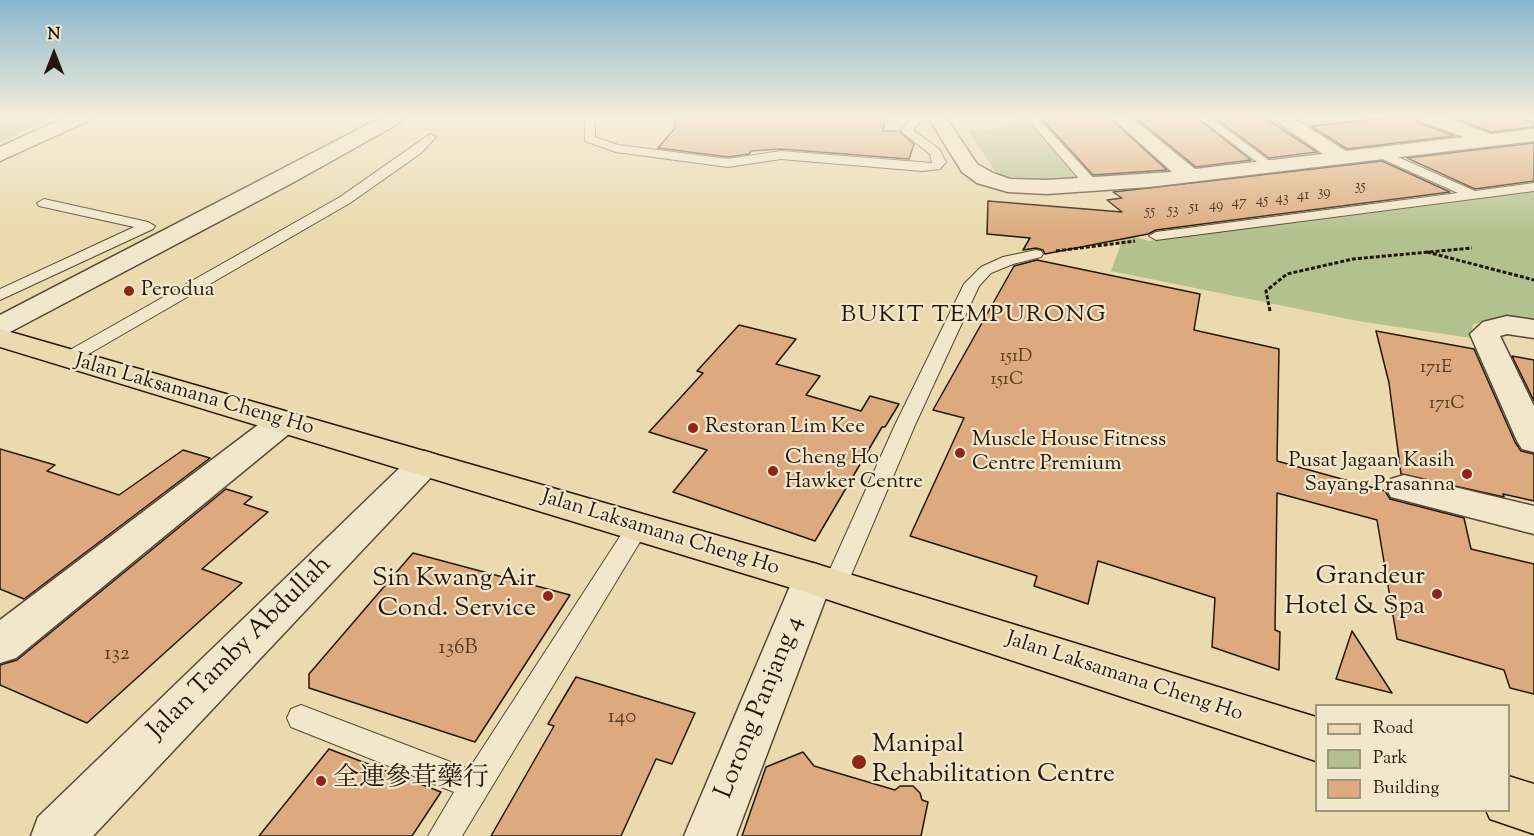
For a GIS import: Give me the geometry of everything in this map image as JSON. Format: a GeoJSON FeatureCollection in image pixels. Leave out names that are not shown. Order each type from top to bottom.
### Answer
{"type":"FeatureCollection","features":[{"type":"Feature","properties":{"kind":"main road","name":"Jalan Laksamana Cheng Ho"},"geometry":{"type":"LineString","coordinates":[[0,338],[823,583],[1315,738]]}},
{"type":"Feature","properties":{"kind":"main road"},"geometry":{"type":"LineString","coordinates":[[1510,801],[1534,809]]}},
{"type":"Feature","properties":{"kind":"street"},"geometry":{"type":"LineString","coordinates":[[0,326],[323,156]]}},
{"type":"Feature","properties":{"kind":"street"},"geometry":{"type":"LineString","coordinates":[[962,156],[969,168],[985,178],[1008,185],[1047,187],[1273,168],[1362,156]]}},
{"type":"Feature","properties":{"kind":"street"},"geometry":{"type":"LineString","coordinates":[[1166,156],[1190,176]]}},
{"type":"Feature","properties":{"kind":"street"},"geometry":{"type":"LineString","coordinates":[[1534,329],[1507,325],[1493,328],[1484,334],[1534,441]]}},
{"type":"Feature","properties":{"kind":"street"},"geometry":{"type":"LineString","coordinates":[[0,645],[283,422]]}},
{"type":"Feature","properties":{"kind":"street","name":"Jalan Tamby Abdullah"},"geometry":{"type":"LineString","coordinates":[[57,836],[425,463]]}},
{"type":"Feature","properties":{"kind":"street"},"geometry":{"type":"LineString","coordinates":[[1404,488],[1534,520]]}},
{"type":"Feature","properties":{"kind":"street","name":"Lorong Panjang 4"},"geometry":{"type":"LineString","coordinates":[[710,836],[823,583]]}},
{"type":"Feature","properties":{"kind":"lane"},"geometry":{"type":"LineString","coordinates":[[67,359],[345,200],[408,156]]}},
{"type":"Feature","properties":{"kind":"lane"},"geometry":{"type":"LineString","coordinates":[[682,156],[728,163],[776,156]]}},
{"type":"Feature","properties":{"kind":"lane"},"geometry":{"type":"LineString","coordinates":[[793,156],[922,167],[936,166],[940,162],[937,156]]}},
{"type":"Feature","properties":{"kind":"lane"},"geometry":{"type":"LineString","coordinates":[[1066,156],[1091,184]]}},
{"type":"Feature","properties":{"kind":"lane"},"geometry":{"type":"LineString","coordinates":[[1257,156],[1273,168]]}},
{"type":"Feature","properties":{"kind":"lane"},"geometry":{"type":"LineString","coordinates":[[1386,156],[1473,195]]}},
{"type":"Feature","properties":{"kind":"lane"},"geometry":{"type":"LineString","coordinates":[[1156,236],[1534,187]]}},
{"type":"Feature","properties":{"kind":"lane"},"geometry":{"type":"LineString","coordinates":[[0,295],[148,226],[44,203]]}},
{"type":"Feature","properties":{"kind":"lane"},"geometry":{"type":"LineString","coordinates":[[108,245],[144,251]]}},
{"type":"Feature","properties":{"kind":"lane"},"geometry":{"type":"LineString","coordinates":[[823,583],[905,425],[972,284],[986,270],[1000,263],[1036,254]]}},
{"type":"Feature","properties":{"kind":"lane"},"geometry":{"type":"LineString","coordinates":[[444,836],[638,527]]}},
{"type":"Feature","properties":{"kind":"lane"},"geometry":{"type":"LineString","coordinates":[[301,718],[476,786]]}},
{"type":"Feature","properties":{"kind":"path"},"geometry":{"type":"LineString","coordinates":[[1036,254],[1131,242],[1156,236]]}},
{"type":"Feature","properties":{"kind":"path"},"geometry":{"type":"LineString","coordinates":[[1270,311],[1266,291],[1287,274],[1353,259],[1472,248]]}},
{"type":"Feature","properties":{"kind":"path"},"geometry":{"type":"LineString","coordinates":[[1424,251],[1534,280]]}},
{"type":"Feature","properties":{"kind":"green space"},"geometry":{"type":"Polygon","coordinates":[[[985,156],[1057,156],[1078,180],[1013,180],[998,175],[985,156]]]}},
{"type":"Feature","properties":{"kind":"green space"},"geometry":{"type":"Polygon","coordinates":[[[1534,191],[1534,323],[1503,319],[1473,324],[1471,338],[1358,321],[1111,271],[1120,247],[1121,233],[1149,241],[1534,191]]]}},
{"type":"Feature","properties":{"kind":"building"},"geometry":{"type":"Polygon","coordinates":[[[871,156],[910,156],[909,159],[871,156]]]}},
{"type":"Feature","properties":{"kind":"building"},"geometry":{"type":"Polygon","coordinates":[[[1076,156],[1152,156],[1167,170],[1093,175],[1076,156]]]}},
{"type":"Feature","properties":{"kind":"building"},"geometry":{"type":"Polygon","coordinates":[[[1183,156],[1246,156],[1251,160],[1196,167],[1183,156]]]}},
{"type":"Feature","properties":{"kind":"building"},"geometry":{"type":"Polygon","coordinates":[[[1534,156],[1534,181],[1475,189],[1407,158],[1534,156]]]}},
{"type":"Feature","properties":{"kind":"building"},"geometry":{"type":"Polygon","coordinates":[[[1382,161],[1450,192],[1156,230],[1148,234],[1045,254],[1043,250],[1036,248],[1023,250],[1030,238],[987,234],[988,201],[1122,212],[1107,200],[1122,198],[1113,192],[1382,161]]]}},
{"type":"Feature","properties":{"kind":"building"},"geometry":{"type":"Polygon","coordinates":[[[1037,260],[1200,294],[1194,330],[1279,349],[1277,461],[1385,491],[1390,499],[1464,518],[1471,549],[1534,564],[1534,694],[1510,688],[1504,670],[1397,639],[1377,520],[1277,493],[1275,630],[1280,632],[1279,670],[1212,647],[1215,598],[1098,561],[1088,604],[1034,586],[1037,576],[910,536],[964,418],[933,410],[1014,266],[1037,260]]]}},
{"type":"Feature","properties":{"kind":"building","name":"Cheng Ho Hawker Centre"},"geometry":{"type":"Polygon","coordinates":[[[739,325],[796,339],[776,364],[820,376],[806,395],[861,411],[870,396],[899,404],[885,427],[882,427],[815,541],[673,492],[707,450],[649,432],[703,373],[697,371],[739,325]]]}},
{"type":"Feature","properties":{"kind":"building"},"geometry":{"type":"Polygon","coordinates":[[[1376,331],[1474,349],[1515,442],[1521,451],[1534,454],[1534,501],[1503,494],[1504,497],[1401,474],[1389,383],[1376,331]]]}},
{"type":"Feature","properties":{"kind":"building"},"geometry":{"type":"Polygon","coordinates":[[[1512,356],[1534,360],[1534,401],[1512,356]]]}},
{"type":"Feature","properties":{"kind":"building"},"geometry":{"type":"Polygon","coordinates":[[[0,449],[55,465],[47,471],[119,495],[183,450],[210,458],[24,599],[0,589],[0,449]]]}},
{"type":"Feature","properties":{"kind":"building"},"geometry":{"type":"Polygon","coordinates":[[[226,489],[252,497],[244,504],[268,512],[202,569],[242,583],[87,723],[0,685],[0,665],[17,660],[226,489]]]}},
{"type":"Feature","properties":{"kind":"building"},"geometry":{"type":"Polygon","coordinates":[[[413,553],[570,595],[475,742],[309,688],[309,674],[413,553]]]}},
{"type":"Feature","properties":{"kind":"building"},"geometry":{"type":"Polygon","coordinates":[[[1352,631],[1392,693],[1336,679],[1352,631]]]}},
{"type":"Feature","properties":{"kind":"building"},"geometry":{"type":"Polygon","coordinates":[[[576,677],[695,713],[672,764],[656,759],[621,836],[491,836],[554,726],[548,724],[576,677]]]}},
{"type":"Feature","properties":{"kind":"building"},"geometry":{"type":"Polygon","coordinates":[[[329,749],[441,792],[412,836],[259,836],[329,749]]]}},
{"type":"Feature","properties":{"kind":"building"},"geometry":{"type":"Polygon","coordinates":[[[803,752],[814,766],[895,790],[900,786],[913,786],[920,793],[922,800],[928,802],[921,836],[742,836],[766,767],[803,752]]]}},
{"type":"Feature","properties":{"kind":"place","name":"Perodua"},"geometry":{"type":"Point","coordinates":[129,291]}},
{"type":"Feature","properties":{"kind":"place","name":"Restoran Lim Kee"},"geometry":{"type":"Point","coordinates":[693,428]}},
{"type":"Feature","properties":{"kind":"place","name":"Muscle House Fitness Centre Premium"},"geometry":{"type":"Point","coordinates":[960,453]}},
{"type":"Feature","properties":{"kind":"place","name":"Cheng Ho Hawker Centre"},"geometry":{"type":"Point","coordinates":[773,471]}},
{"type":"Feature","properties":{"kind":"place","name":"Pusat Jagaan Kasih Sayang Prasanna"},"geometry":{"type":"Point","coordinates":[1467,474]}},
{"type":"Feature","properties":{"kind":"place","name":"Grandeur Hotel & Spa"},"geometry":{"type":"Point","coordinates":[1437,594]}},
{"type":"Feature","properties":{"kind":"place","name":"Sin Kwang Air Cond. Service"},"geometry":{"type":"Point","coordinates":[548,596]}},
{"type":"Feature","properties":{"kind":"place","name":"Manipal Rehabilitation Centre"},"geometry":{"type":"Point","coordinates":[859,762]}},
{"type":"Feature","properties":{"kind":"place","name":"全連參茸藥行"},"geometry":{"type":"Point","coordinates":[321,781]}},
{"type":"Feature","properties":{"kind":"district","name":"BUKIT TEMPURONG"},"geometry":{"type":"Point","coordinates":[974,317]}}]}
